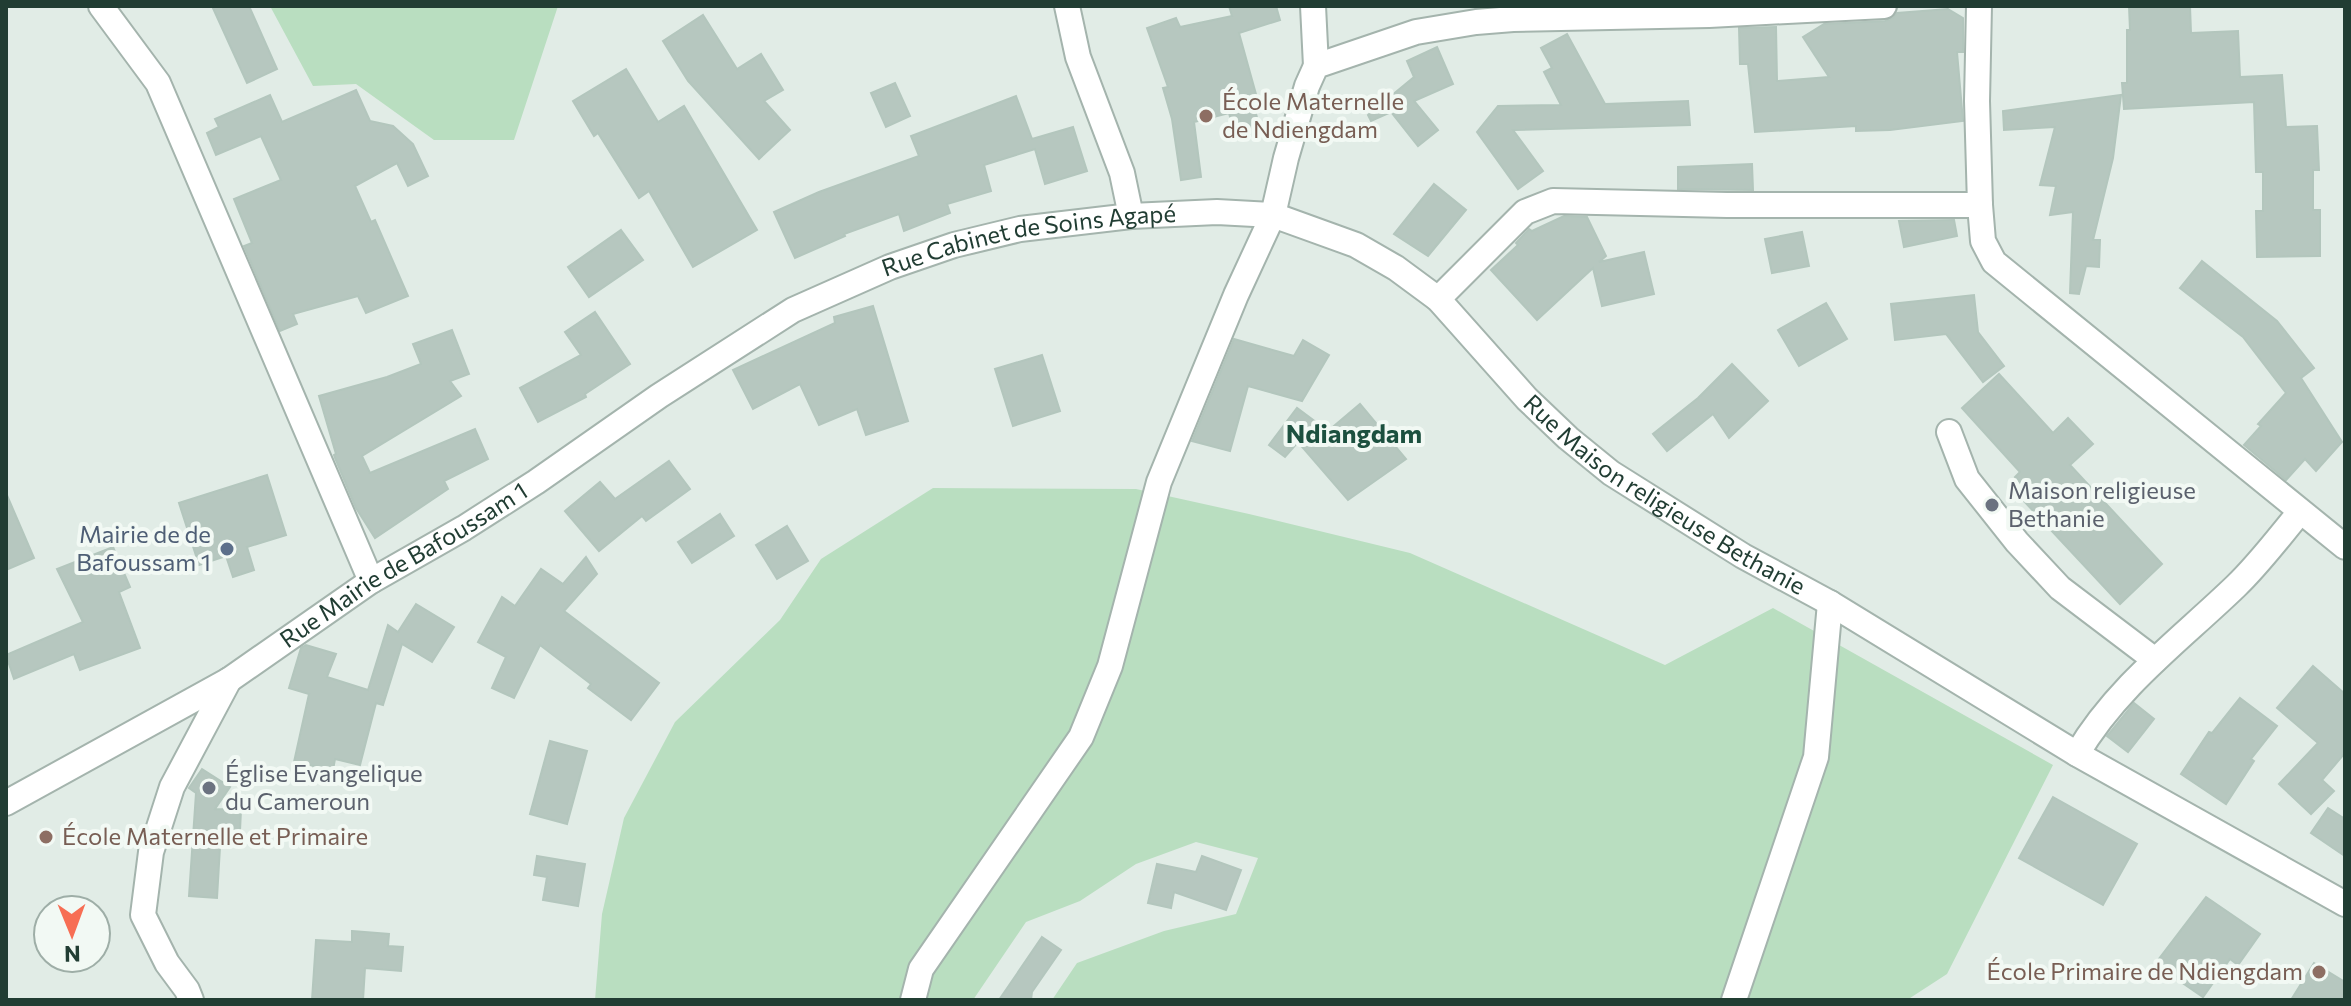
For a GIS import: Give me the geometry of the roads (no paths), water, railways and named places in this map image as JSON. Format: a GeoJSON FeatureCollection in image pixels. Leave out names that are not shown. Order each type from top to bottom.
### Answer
{"type":"FeatureCollection","features":[{"type":"Feature","properties":{"kind":"street"},"geometry":{"type":"LineString","coordinates":[[101,6],[158,83],[371,581]]}},
{"type":"Feature","properties":{"kind":"street"},"geometry":{"type":"LineString","coordinates":[[1067,6],[1078,57],[1122,173],[1131,216]]}},
{"type":"Feature","properties":{"kind":"street"},"geometry":{"type":"LineString","coordinates":[[913,1000],[921,969],[1081,737],[1110,666],[1159,482],[1236,295],[1273,215],[1290,143],[1316,66],[1313,6]]}},
{"type":"Feature","properties":{"kind":"street"},"geometry":{"type":"LineString","coordinates":[[1316,66],[1379,43],[1465,23],[1884,6]]}},
{"type":"Feature","properties":{"kind":"street"},"geometry":{"type":"LineString","coordinates":[[1979,6],[1977,101],[1980,205],[1983,241],[1994,262],[2345,547]]}},
{"type":"Feature","properties":{"kind":"street"},"geometry":{"type":"LineString","coordinates":[[1438,299],[1525,212],[1553,201],[1980,205]]}},
{"type":"Feature","properties":{"kind":"street","name":"Rue Cabinet de Soins Agapé"},"geometry":{"type":"LineString","coordinates":[[793,310],[890,267],[954,245],[1020,229],[1131,216],[1217,212],[1273,215]]}},
{"type":"Feature","properties":{"kind":"street","name":"Rue Maison religieuse Bethanie"},"geometry":{"type":"LineString","coordinates":[[1273,215],[1356,245],[1396,268],[1438,299],[1527,399],[1611,473],[1743,556],[1830,603],[2077,754],[2345,904]]}},
{"type":"Feature","properties":{"kind":"street","name":"Rue Mairie de Bafoussam 1"},"geometry":{"type":"LineString","coordinates":[[6,803],[229,680],[371,581],[464,528],[536,482],[659,396],[793,310]]}},
{"type":"Feature","properties":{"kind":"street"},"geometry":{"type":"LineString","coordinates":[[1949,432],[1967,479],[2017,542],[2060,588],[2155,660]]}},
{"type":"Feature","properties":{"kind":"street"},"geometry":{"type":"LineString","coordinates":[[2077,754],[2120,692],[2238,584],[2300,512]]}},
{"type":"Feature","properties":{"kind":"street"},"geometry":{"type":"LineString","coordinates":[[1734,1000],[1816,757],[1830,603]]}},
{"type":"Feature","properties":{"kind":"street"},"geometry":{"type":"LineString","coordinates":[[191,1000],[167,963],[143,915],[151,852],[172,787],[229,680]]}},
{"type":"Feature","properties":{"kind":"place","name":"École Maternelle de Ndiengdam"},"geometry":{"type":"Point","coordinates":[1206,116]}},
{"type":"Feature","properties":{"kind":"place","name":"Maison religieuse Bethanie"},"geometry":{"type":"Point","coordinates":[1992,505]}},
{"type":"Feature","properties":{"kind":"place","name":"Mairie de de Bafoussam 1"},"geometry":{"type":"Point","coordinates":[227,549]}},
{"type":"Feature","properties":{"kind":"place","name":"Église Evangelique du Cameroun"},"geometry":{"type":"Point","coordinates":[209,788]}},
{"type":"Feature","properties":{"kind":"place","name":"École Maternelle et Primaire"},"geometry":{"type":"Point","coordinates":[46,837]}},
{"type":"Feature","properties":{"kind":"place","name":"École Primaire de Ndiengdam"},"geometry":{"type":"Point","coordinates":[2319,972]}},
{"type":"Feature","properties":{"kind":"district","name":"Ndiangdam"},"geometry":{"type":"Point","coordinates":[1354,434]}}]}
